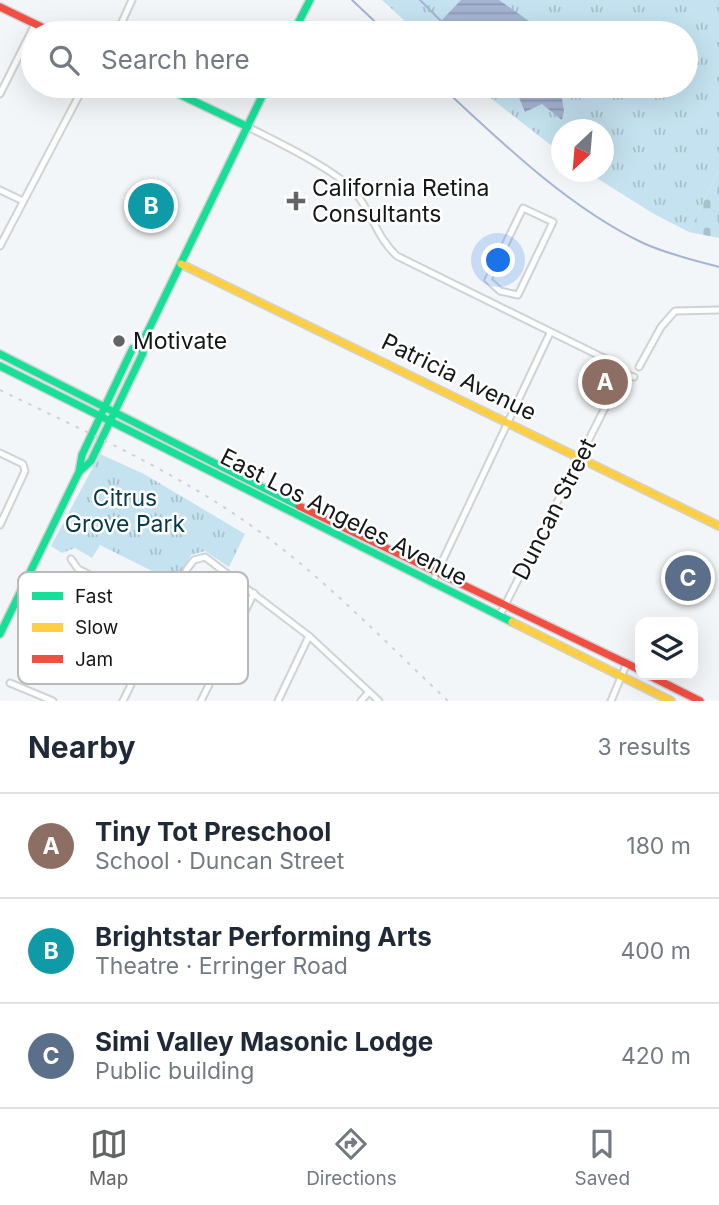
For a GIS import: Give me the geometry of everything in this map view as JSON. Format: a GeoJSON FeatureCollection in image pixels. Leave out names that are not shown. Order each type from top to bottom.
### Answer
{"type":"FeatureCollection","features":[{"type":"Feature","properties":{"kind":"main road"},"geometry":{"type":"LineString","coordinates":[[299,21],[310,0]]}},
{"type":"Feature","properties":{"kind":"main road"},"geometry":{"type":"LineString","coordinates":[[0,7],[30,21]]}},
{"type":"Feature","properties":{"kind":"main road"},"geometry":{"type":"LineString","coordinates":[[187,98],[247,127]]}},
{"type":"Feature","properties":{"kind":"main road"},"geometry":{"type":"LineString","coordinates":[[30,572],[79,472],[82,455],[105,405],[133,348],[140,346],[261,98]]}},
{"type":"Feature","properties":{"kind":"main road","name":"Patricia Avenue"},"geometry":{"type":"LineString","coordinates":[[181,264],[719,526]]}},
{"type":"Feature","properties":{"kind":"main road"},"geometry":{"type":"LineString","coordinates":[[79,472],[91,461],[116,410],[143,353],[140,346]]}},
{"type":"Feature","properties":{"kind":"main road","name":"East Los Angeles Avenue"},"geometry":{"type":"LineString","coordinates":[[0,354],[116,410],[233,473],[635,667]]}},
{"type":"Feature","properties":{"kind":"main road","name":"East Los Angeles Avenue"},"geometry":{"type":"LineString","coordinates":[[0,366],[671,701]]}},
{"type":"Feature","properties":{"kind":"main road"},"geometry":{"type":"LineString","coordinates":[[0,634],[18,597]]}},
{"type":"Feature","properties":{"kind":"main road"},"geometry":{"type":"LineString","coordinates":[[658,680],[700,701]]}},
{"type":"Feature","properties":{"kind":"street"},"geometry":{"type":"LineString","coordinates":[[122,21],[132,0]]}},
{"type":"Feature","properties":{"kind":"street"},"geometry":{"type":"LineString","coordinates":[[0,94],[21,53]]}},
{"type":"Feature","properties":{"kind":"street"},"geometry":{"type":"LineString","coordinates":[[0,246],[78,98]]}},
{"type":"Feature","properties":{"kind":"street"},"geometry":{"type":"LineString","coordinates":[[247,127],[345,181],[361,201],[380,238],[397,256],[616,364],[621,373],[634,377]]}},
{"type":"Feature","properties":{"kind":"street"},"geometry":{"type":"LineString","coordinates":[[0,190],[23,201]]}},
{"type":"Feature","properties":{"kind":"street"},"geometry":{"type":"LineString","coordinates":[[523,208],[553,222],[518,295],[500,291],[488,280],[523,208]]}},
{"type":"Feature","properties":{"kind":"street"},"geometry":{"type":"LineString","coordinates":[[494,305],[500,291]]}},
{"type":"Feature","properties":{"kind":"street"},"geometry":{"type":"LineString","coordinates":[[639,367],[661,327],[675,311],[719,310]]}},
{"type":"Feature","properties":{"kind":"street"},"geometry":{"type":"LineString","coordinates":[[432,583],[550,332]]}},
{"type":"Feature","properties":{"kind":"street","name":"Duncan Street"},"geometry":{"type":"LineString","coordinates":[[500,615],[621,373]]}},
{"type":"Feature","properties":{"kind":"street"},"geometry":{"type":"LineString","coordinates":[[0,453],[24,468],[0,525]]}},
{"type":"Feature","properties":{"kind":"street"},"geometry":{"type":"LineString","coordinates":[[627,481],[631,473]]}},
{"type":"Feature","properties":{"kind":"street"},"geometry":{"type":"LineString","coordinates":[[186,572],[194,561],[202,558],[211,559],[227,572]]}},
{"type":"Feature","properties":{"kind":"street"},"geometry":{"type":"LineString","coordinates":[[71,559],[78,569],[84,572]]}},
{"type":"Feature","properties":{"kind":"street"},"geometry":{"type":"LineString","coordinates":[[248,588],[309,636],[379,701]]}},
{"type":"Feature","properties":{"kind":"street"},"geometry":{"type":"LineString","coordinates":[[248,605],[254,593]]}},
{"type":"Feature","properties":{"kind":"street"},"geometry":{"type":"LineString","coordinates":[[278,701],[309,636]]}},
{"type":"Feature","properties":{"kind":"street"},"geometry":{"type":"LineString","coordinates":[[611,701],[627,663]]}},
{"type":"Feature","properties":{"kind":"street"},"geometry":{"type":"LineString","coordinates":[[10,683],[53,701]]}},
{"type":"Feature","properties":{"kind":"street"},"geometry":{"type":"LineString","coordinates":[[123,701],[131,684]]}},
{"type":"Feature","properties":{"kind":"street"},"geometry":{"type":"LineString","coordinates":[[201,701],[209,684]]}},
{"type":"Feature","properties":{"kind":"street"},"geometry":{"type":"LineString","coordinates":[[361,701],[369,692]]}},
{"type":"Feature","properties":{"kind":"green space"},"geometry":{"type":"Polygon","coordinates":[[[382,0],[719,0],[719,170],[689,232],[603,182],[614,182],[614,119],[551,119],[551,145],[490,98],[698,98],[698,21],[405,21],[382,0]]]}},
{"type":"Feature","properties":{"kind":"green space"},"geometry":{"type":"Polygon","coordinates":[[[719,170],[719,238],[689,232],[719,170]]]}},
{"type":"Feature","properties":{"kind":"green space","name":"Citrus Grove Park"},"geometry":{"type":"Polygon","coordinates":[[[100,454],[144,474],[245,534],[229,567],[205,551],[191,555],[182,572],[154,572],[100,545],[92,558],[75,548],[62,553],[51,546],[100,454]]]}},
{"type":"Feature","properties":{"kind":"shaded area"},"geometry":{"type":"Polygon","coordinates":[[[461,0],[499,0],[529,21],[441,21],[461,0]]]}},
{"type":"Feature","properties":{"kind":"shaded area"},"geometry":{"type":"Polygon","coordinates":[[[519,98],[562,98],[562,119],[561,119],[542,104],[525,112],[519,98]]]}},
{"type":"Feature","properties":{"kind":"waterway"},"geometry":{"type":"LineString","coordinates":[[352,0],[374,21]]}},
{"type":"Feature","properties":{"kind":"waterway"},"geometry":{"type":"LineString","coordinates":[[420,0],[441,21]]}},
{"type":"Feature","properties":{"kind":"waterway"},"geometry":{"type":"LineString","coordinates":[[454,98],[536,172],[588,211],[652,247],[719,267]]}},
{"type":"Feature","properties":{"kind":"railway"},"geometry":{"type":"LineString","coordinates":[[0,390],[161,470],[253,527],[329,588],[448,701]]}},
{"type":"Feature","properties":{"kind":"traffic: fast"},"geometry":{"type":"LineString","coordinates":[[299,21],[310,0]]}},
{"type":"Feature","properties":{"kind":"traffic: fast"},"geometry":{"type":"LineString","coordinates":[[187,98],[248,127]]}},
{"type":"Feature","properties":{"kind":"traffic: fast"},"geometry":{"type":"LineString","coordinates":[[30,572],[79,472],[82,455],[128,358],[133,348],[140,346],[149,329],[261,98]]}},
{"type":"Feature","properties":{"kind":"traffic: fast"},"geometry":{"type":"LineString","coordinates":[[79,472],[91,461],[143,353],[140,346]]}},
{"type":"Feature","properties":{"kind":"traffic: fast"},"geometry":{"type":"LineString","coordinates":[[0,354],[299,506]]}},
{"type":"Feature","properties":{"kind":"traffic: fast"},"geometry":{"type":"LineString","coordinates":[[0,366],[512,622]]}},
{"type":"Feature","properties":{"kind":"traffic: fast"},"geometry":{"type":"LineString","coordinates":[[0,634],[18,597]]}},
{"type":"Feature","properties":{"kind":"traffic: slow"},"geometry":{"type":"LineString","coordinates":[[181,264],[719,526]]}},
{"type":"Feature","properties":{"kind":"traffic: slow"},"geometry":{"type":"LineString","coordinates":[[512,622],[671,701]]}},
{"type":"Feature","properties":{"kind":"traffic: jam"},"geometry":{"type":"LineString","coordinates":[[0,7],[29,21]]}},
{"type":"Feature","properties":{"kind":"traffic: jam"},"geometry":{"type":"LineString","coordinates":[[299,506],[635,668]]}},
{"type":"Feature","properties":{"kind":"traffic: jam"},"geometry":{"type":"LineString","coordinates":[[658,680],[700,701]]}},
{"type":"Feature","properties":{"kind":"place","name":"California Retina Consultants"},"geometry":{"type":"Point","coordinates":[296,201]}},
{"type":"Feature","properties":{"kind":"place","name":"Brightstar Performing Arts"},"geometry":{"type":"Point","coordinates":[151,206]}},
{"type":"Feature","properties":{"kind":"place","name":"Motivate"},"geometry":{"type":"Point","coordinates":[119,341]}},
{"type":"Feature","properties":{"kind":"place","name":"Tiny Tot Preschool"},"geometry":{"type":"Point","coordinates":[605,382]}},
{"type":"Feature","properties":{"kind":"place","name":"Simi Valley Masonic Lodge"},"geometry":{"type":"Point","coordinates":[688,578]}}]}
